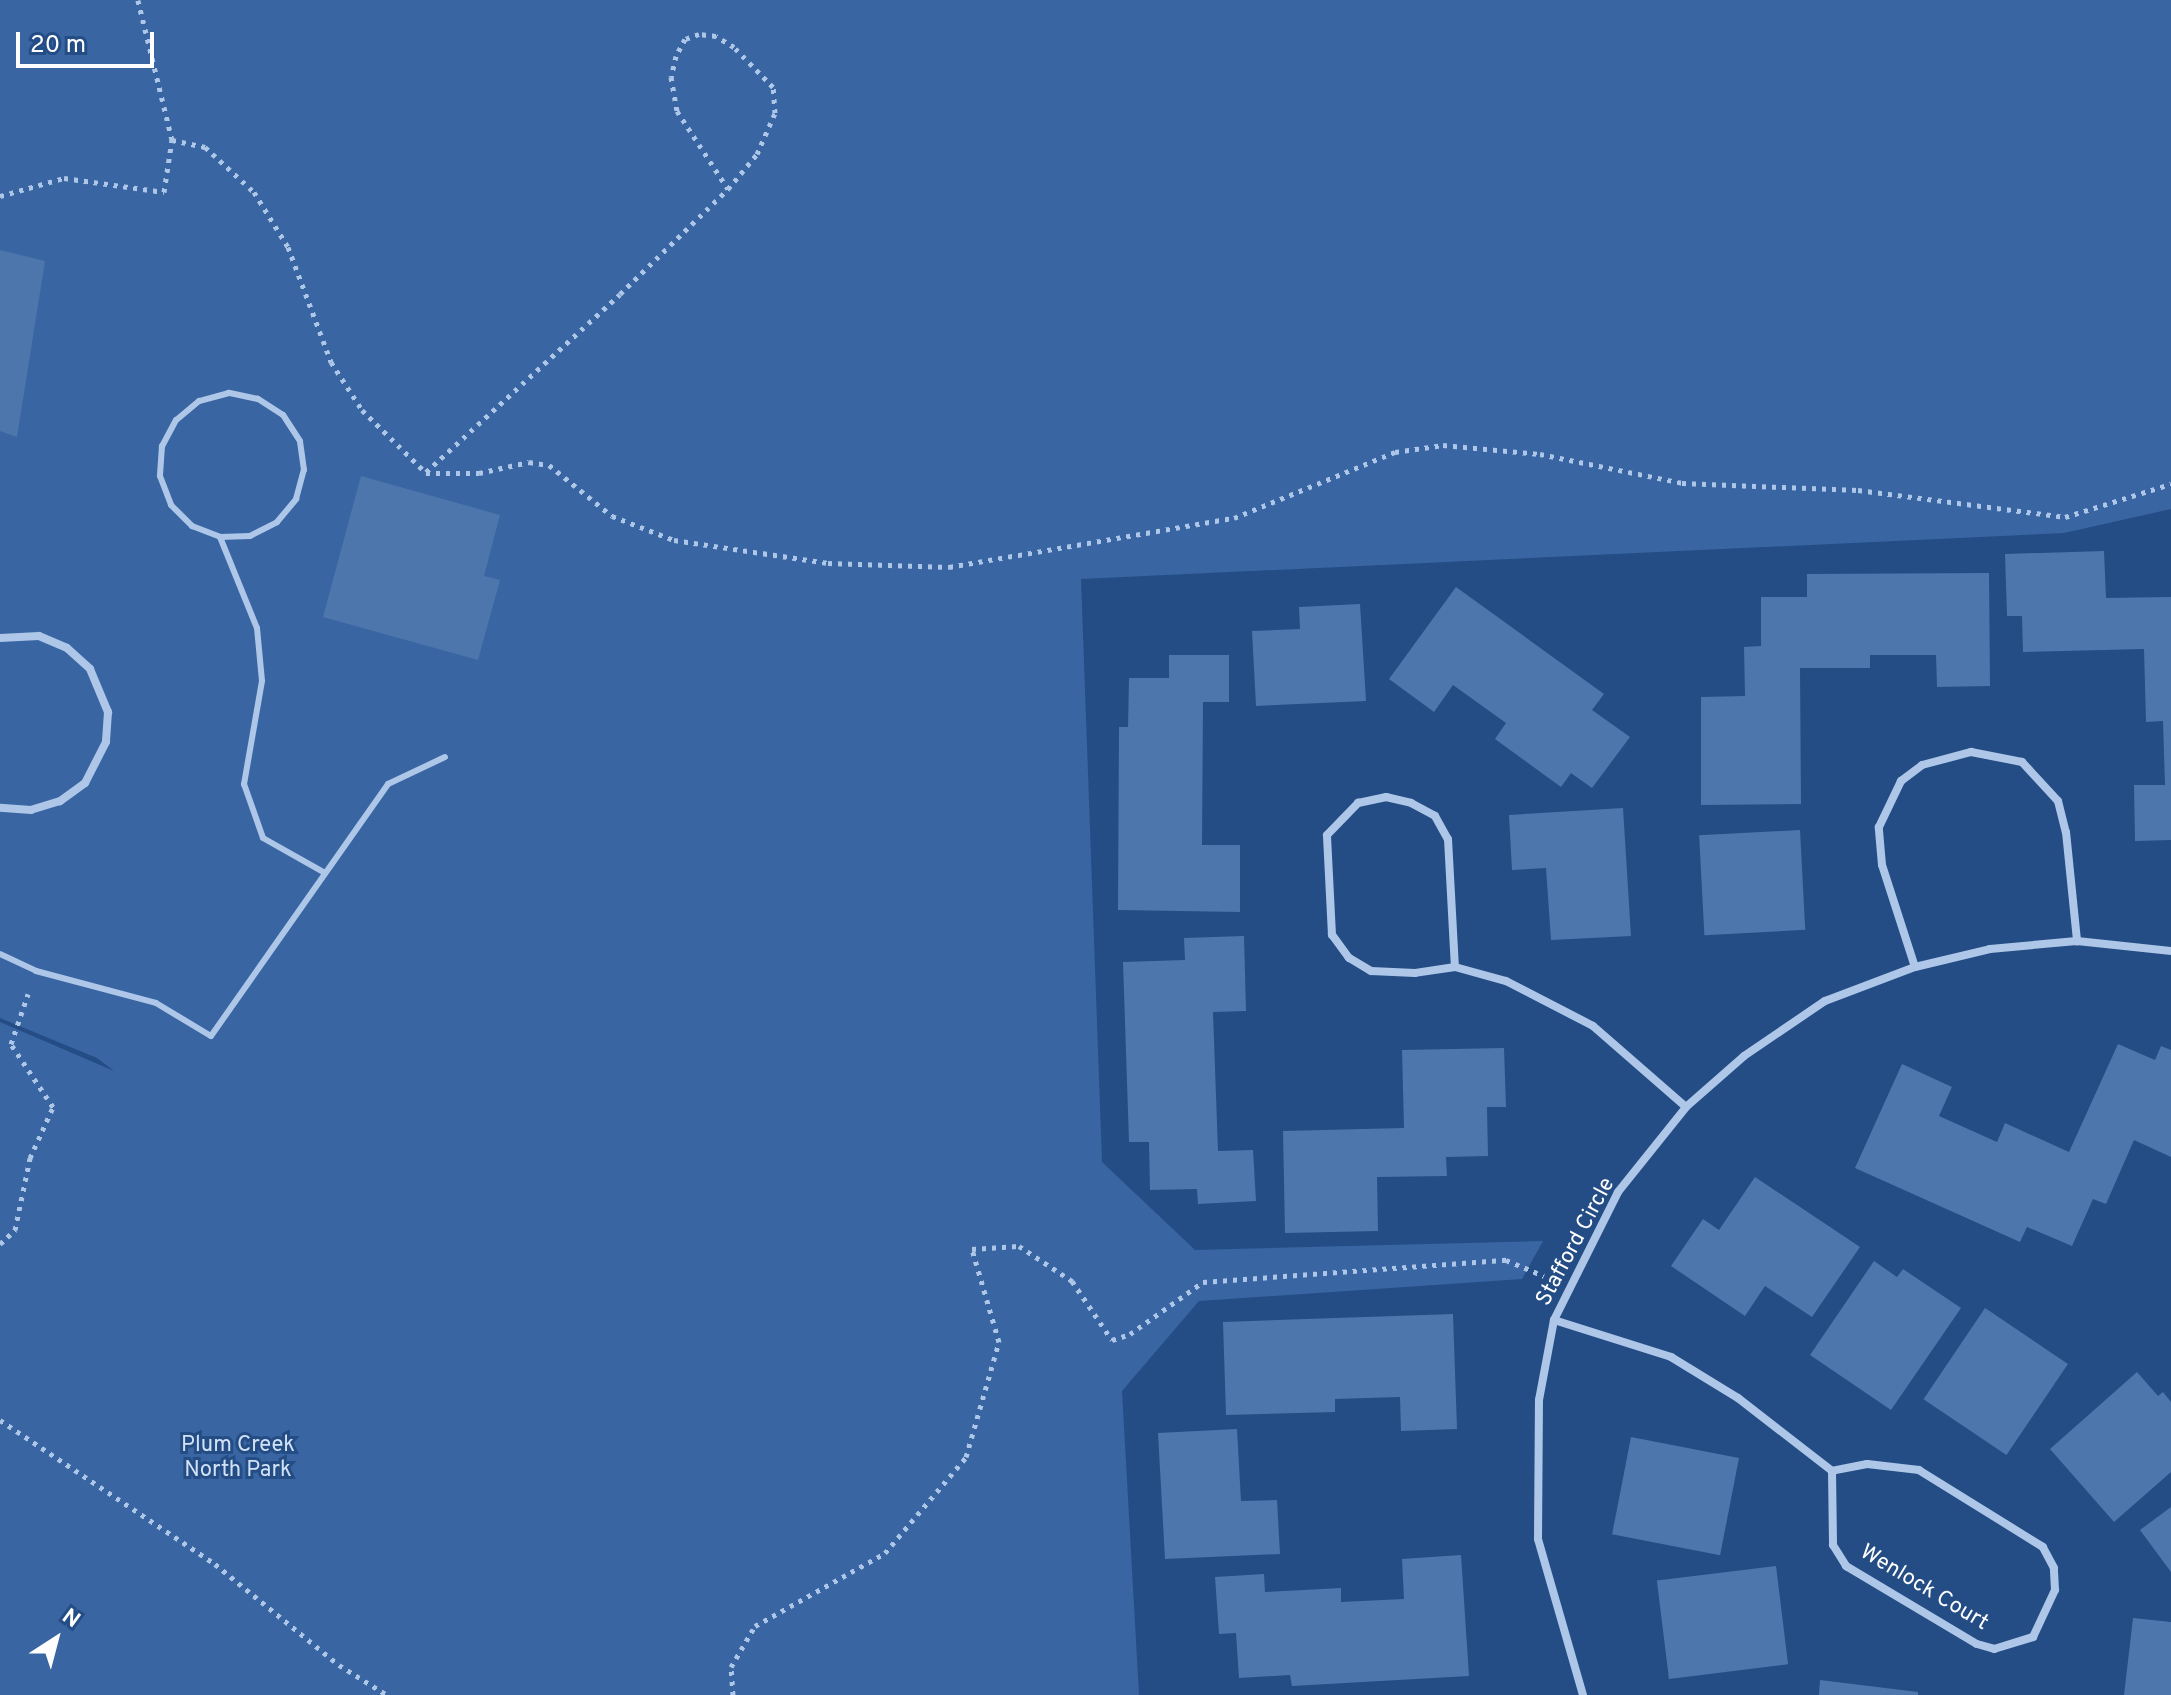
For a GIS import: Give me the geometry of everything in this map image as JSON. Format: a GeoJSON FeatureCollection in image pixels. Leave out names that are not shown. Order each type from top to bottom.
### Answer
{"type":"FeatureCollection","features":[{"type":"Feature","properties":{"kind":"street"},"geometry":{"type":"LineString","coordinates":[[0,638],[39,636],[67,648],[90,669],[108,712],[106,742],[85,783],[60,801],[31,810],[0,808]]}},
{"type":"Feature","properties":{"kind":"street"},"geometry":{"type":"LineString","coordinates":[[1915,967],[1882,865],[1879,827],[1886,803],[1901,781],[1922,765],[1971,752],[2022,762],[2058,801],[2077,941]]}},
{"type":"Feature","properties":{"kind":"street"},"geometry":{"type":"LineString","coordinates":[[1455,967],[1452,862],[1442,828],[1435,816],[1411,803],[1386,797],[1358,803],[1327,835],[1332,935],[1349,958],[1371,971],[1415,973],[1455,967],[1555,1003],[1593,1026],[1686,1107]]}},
{"type":"Feature","properties":{"kind":"street","name":"Stafford Circle"},"geometry":{"type":"LineString","coordinates":[[1583,1695],[1538,1539],[1539,1400],[1554,1320],[1568,1286],[1618,1192],[1686,1107],[1744,1056],[1825,1001],[1915,967],[1990,949],[2077,941],[2171,951]]}},
{"type":"Feature","properties":{"kind":"street"},"geometry":{"type":"LineString","coordinates":[[1554,1320],[1671,1357],[1738,1398],[1832,1471]]}},
{"type":"Feature","properties":{"kind":"street","name":"Wenlock Court"},"geometry":{"type":"LineString","coordinates":[[1867,1464],[1919,1470],[2043,1547],[2054,1568],[2055,1590],[2033,1637],[1994,1649],[1977,1644],[1846,1566],[1833,1545],[1832,1471],[1867,1464]]}},
{"type":"Feature","properties":{"kind":"lane"},"geometry":{"type":"LineString","coordinates":[[220,537],[250,536],[277,522],[296,499],[304,470],[300,441],[283,415],[258,399],[229,393],[199,401],[176,420],[162,446],[160,476],[171,505],[192,526],[220,537],[257,628],[262,681],[244,784],[263,838],[325,873]]}},
{"type":"Feature","properties":{"kind":"lane"},"geometry":{"type":"LineString","coordinates":[[0,954],[36,971],[156,1003],[211,1036],[388,784],[445,757]]}},
{"type":"Feature","properties":{"kind":"path"},"geometry":{"type":"LineString","coordinates":[[0,196],[64,178],[164,192],[172,140],[138,0]]}},
{"type":"Feature","properties":{"kind":"path"},"geometry":{"type":"LineString","coordinates":[[426,473],[728,189],[757,154],[775,113],[773,87],[734,47],[716,36],[699,34],[685,39],[676,56],[671,77],[677,111],[728,189]]}},
{"type":"Feature","properties":{"kind":"path"},"geometry":{"type":"LineString","coordinates":[[172,140],[205,147],[254,192],[288,247],[331,362],[362,410],[426,473],[479,473],[529,462],[549,465],[612,516],[674,540],[828,563],[949,567],[1234,518],[1395,452],[1443,445],[1540,454],[1682,483],[1858,490],[2065,517],[2171,484]]}},
{"type":"Feature","properties":{"kind":"path"},"geometry":{"type":"LineString","coordinates":[[0,1244],[15,1230],[30,1158],[53,1107],[11,1044],[36,971]]}},
{"type":"Feature","properties":{"kind":"path"},"geometry":{"type":"LineString","coordinates":[[733,1695],[731,1667],[755,1626],[885,1553],[966,1457],[999,1342],[972,1249],[1019,1246],[1072,1281],[1112,1340],[1130,1334],[1203,1282],[1506,1260],[1568,1286]]}},
{"type":"Feature","properties":{"kind":"path"},"geometry":{"type":"LineString","coordinates":[[0,1420],[215,1564],[339,1665],[387,1695]]}},
{"type":"Feature","properties":{"kind":"green space","name":"Plum Creek North Park"},"geometry":{"type":"Polygon","coordinates":[[[0,0],[2171,0],[2171,509],[2064,533],[1081,579],[1102,1162],[1195,1250],[1543,1241],[1522,1279],[1199,1301],[1122,1391],[1139,1695],[0,1695],[0,1022],[114,1071],[97,1058],[0,1018],[0,0]]]}},
{"type":"Feature","properties":{"kind":"building"},"geometry":{"type":"Polygon","coordinates":[[[0,250],[45,261],[17,437],[0,431],[0,250]]]}},
{"type":"Feature","properties":{"kind":"building"},"geometry":{"type":"Polygon","coordinates":[[[361,476],[500,515],[484,576],[500,580],[478,660],[323,617],[361,476]]]}},
{"type":"Feature","properties":{"kind":"building"},"geometry":{"type":"Polygon","coordinates":[[[2104,551],[2106,598],[2171,597],[2171,840],[2135,841],[2134,785],[2165,785],[2163,721],[2146,722],[2144,649],[2023,652],[2022,616],[2007,616],[2005,554],[2104,551]]]}},
{"type":"Feature","properties":{"kind":"building"},"geometry":{"type":"Polygon","coordinates":[[[1989,573],[1990,686],[1937,687],[1936,655],[1870,655],[1870,668],[1800,668],[1801,804],[1701,805],[1701,697],[1745,696],[1744,647],[1761,646],[1761,597],[1807,597],[1807,574],[1989,573]]]}},
{"type":"Feature","properties":{"kind":"building"},"geometry":{"type":"Polygon","coordinates":[[[1456,587],[1604,694],[1592,710],[1630,737],[1592,788],[1571,773],[1561,787],[1495,739],[1506,723],[1453,685],[1434,712],[1389,679],[1456,587]]]}},
{"type":"Feature","properties":{"kind":"building"},"geometry":{"type":"Polygon","coordinates":[[[1360,604],[1366,701],[1256,706],[1252,631],[1300,629],[1299,607],[1360,604]]]}},
{"type":"Feature","properties":{"kind":"building"},"geometry":{"type":"Polygon","coordinates":[[[1169,655],[1229,655],[1229,702],[1203,702],[1202,845],[1240,845],[1240,912],[1118,910],[1119,727],[1128,727],[1129,678],[1169,678],[1169,655]]]}},
{"type":"Feature","properties":{"kind":"building"},"geometry":{"type":"Polygon","coordinates":[[[1623,808],[1631,936],[1551,940],[1546,868],[1512,870],[1509,815],[1623,808]]]}},
{"type":"Feature","properties":{"kind":"building"},"geometry":{"type":"Polygon","coordinates":[[[1800,830],[1805,930],[1704,935],[1699,835],[1800,830]]]}},
{"type":"Feature","properties":{"kind":"building"},"geometry":{"type":"Polygon","coordinates":[[[1244,936],[1246,1011],[1213,1012],[1218,1151],[1253,1150],[1256,1201],[1198,1204],[1197,1189],[1150,1190],[1149,1142],[1129,1142],[1123,962],[1185,960],[1184,938],[1244,936]]]}},
{"type":"Feature","properties":{"kind":"building"},"geometry":{"type":"Polygon","coordinates":[[[2118,1044],[2155,1060],[2161,1046],[2171,1050],[2171,1157],[2134,1140],[2106,1204],[2093,1199],[2072,1246],[2027,1227],[2020,1242],[1855,1168],[1902,1064],[1952,1087],[1939,1116],[1997,1142],[2005,1123],[2069,1152],[2118,1044]]]}},
{"type":"Feature","properties":{"kind":"building"},"geometry":{"type":"Polygon","coordinates":[[[1504,1048],[1506,1107],[1487,1107],[1488,1156],[1446,1157],[1447,1176],[1377,1177],[1378,1231],[1285,1233],[1283,1131],[1404,1128],[1402,1050],[1504,1048]]]}},
{"type":"Feature","properties":{"kind":"building"},"geometry":{"type":"Polygon","coordinates":[[[1755,1177],[1860,1247],[1812,1317],[1765,1286],[1745,1316],[1671,1266],[1703,1219],[1719,1230],[1755,1177]]]}},
{"type":"Feature","properties":{"kind":"building"},"geometry":{"type":"Polygon","coordinates":[[[1874,1261],[1897,1277],[1903,1269],[1961,1308],[1891,1410],[1810,1355],[1874,1261]]]}},
{"type":"Feature","properties":{"kind":"building"},"geometry":{"type":"Polygon","coordinates":[[[1985,1308],[2068,1364],[2006,1455],[1923,1399],[1985,1308]]]}},
{"type":"Feature","properties":{"kind":"building"},"geometry":{"type":"Polygon","coordinates":[[[1453,1314],[1457,1429],[1401,1431],[1400,1397],[1335,1399],[1335,1412],[1226,1415],[1223,1322],[1453,1314]]]}},
{"type":"Feature","properties":{"kind":"building"},"geometry":{"type":"Polygon","coordinates":[[[2137,1372],[2158,1396],[2163,1392],[2171,1402],[2171,1472],[2114,1522],[2050,1449],[2137,1372]]]}},
{"type":"Feature","properties":{"kind":"building"},"geometry":{"type":"Polygon","coordinates":[[[1237,1429],[1241,1501],[1277,1500],[1280,1554],[1165,1559],[1158,1433],[1237,1429]]]}},
{"type":"Feature","properties":{"kind":"building"},"geometry":{"type":"Polygon","coordinates":[[[1631,1437],[1739,1458],[1720,1555],[1612,1534],[1631,1437]]]}},
{"type":"Feature","properties":{"kind":"building"},"geometry":{"type":"Polygon","coordinates":[[[2171,1507],[2171,1572],[2140,1530],[2171,1507]]]}},
{"type":"Feature","properties":{"kind":"building"},"geometry":{"type":"Polygon","coordinates":[[[1461,1555],[1469,1676],[1292,1686],[1290,1675],[1239,1678],[1236,1633],[1219,1634],[1215,1577],[1264,1574],[1265,1592],[1341,1588],[1341,1602],[1404,1599],[1402,1559],[1461,1555]]]}},
{"type":"Feature","properties":{"kind":"building"},"geometry":{"type":"Polygon","coordinates":[[[1776,1566],[1788,1664],[1669,1679],[1657,1581],[1776,1566]]]}},
{"type":"Feature","properties":{"kind":"building"},"geometry":{"type":"Polygon","coordinates":[[[2133,1618],[2171,1622],[2171,1695],[2124,1695],[2133,1618]]]}},
{"type":"Feature","properties":{"kind":"building"},"geometry":{"type":"Polygon","coordinates":[[[1820,1680],[1918,1692],[1918,1695],[1819,1695],[1820,1680]]]}}]}
